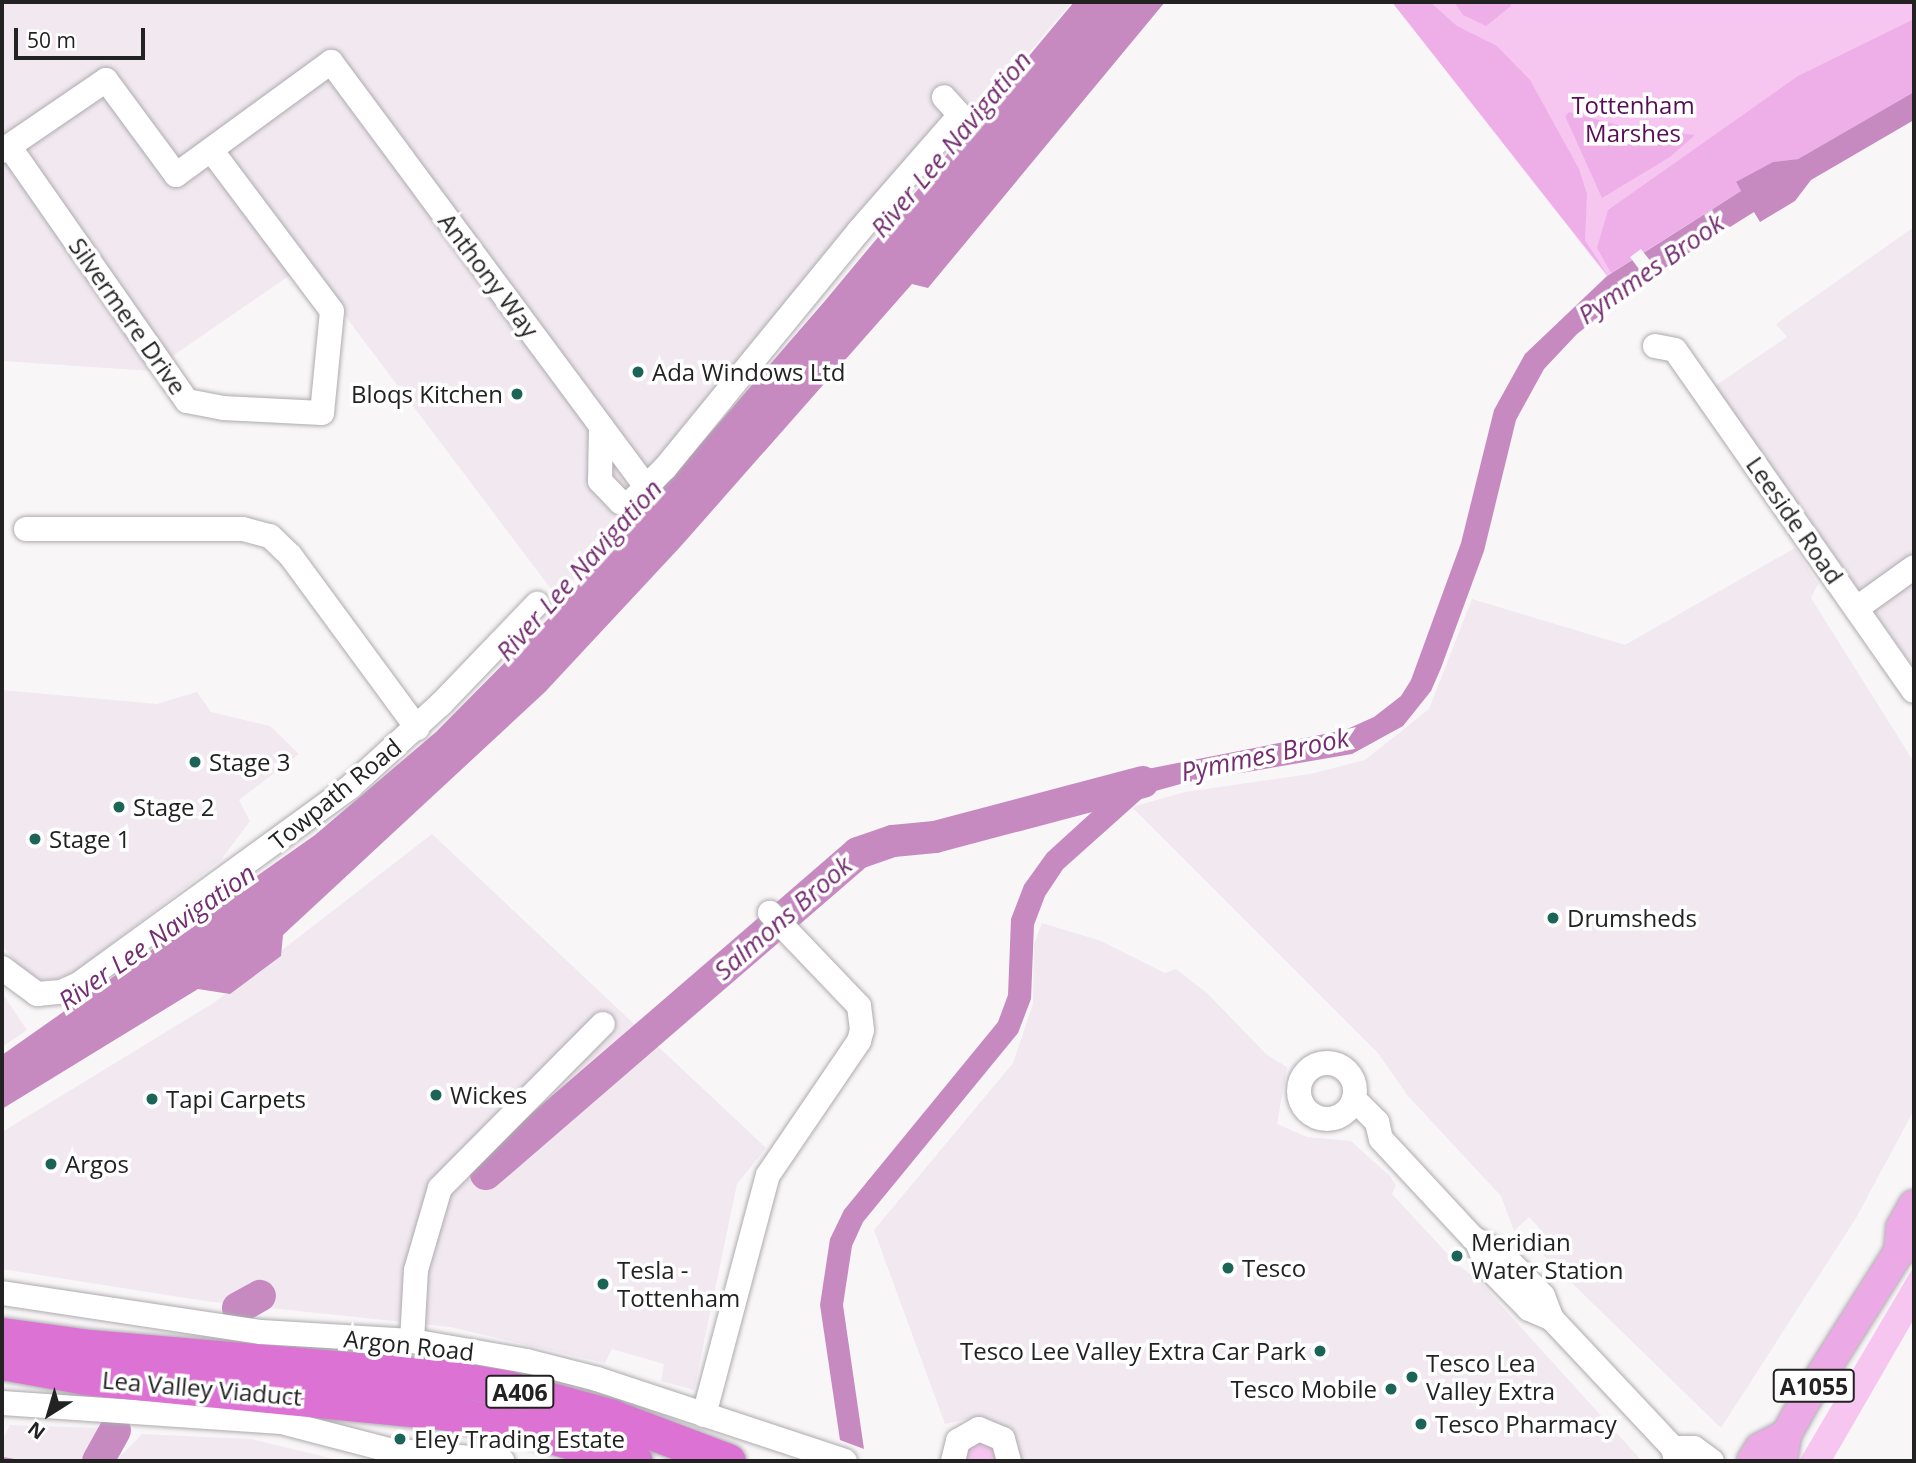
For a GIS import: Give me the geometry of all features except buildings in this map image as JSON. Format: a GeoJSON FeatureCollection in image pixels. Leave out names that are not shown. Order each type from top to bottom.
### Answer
{"type":"FeatureCollection","features":[{"type":"Feature","properties":{"kind":"highway"},"geometry":{"type":"LineString","coordinates":[[2,1322],[87,1362]]}},
{"type":"Feature","properties":{"kind":"highway","name":"Lea Valley Viaduct"},"geometry":{"type":"LineString","coordinates":[[2,1335],[87,1362],[319,1399],[502,1424],[635,1461]]}},
{"type":"Feature","properties":{"kind":"highway","name":"Lea Valley Viaduct"},"geometry":{"type":"LineString","coordinates":[[2,1362],[303,1366],[442,1377],[507,1388],[612,1417],[728,1461]]}},
{"type":"Feature","properties":{"kind":"highway"},"geometry":{"type":"LineString","coordinates":[[2,1374],[87,1362]]}},
{"type":"Feature","properties":{"kind":"main road","name":"A1055"},"geometry":{"type":"LineString","coordinates":[[1752,1461],[1760,1448],[1784,1448],[1907,1247],[1901,1228],[1914,1205]]}},
{"type":"Feature","properties":{"kind":"street","name":"Anthony Way"},"geometry":{"type":"LineString","coordinates":[[211,150],[331,62],[648,488]]}},
{"type":"Feature","properties":{"kind":"street"},"geometry":{"type":"LineString","coordinates":[[6,149],[106,80],[176,175],[211,150]]}},
{"type":"Feature","properties":{"kind":"street"},"geometry":{"type":"LineString","coordinates":[[601,426],[600,481],[607,493],[620,502],[631,502],[648,488],[858,232],[960,115],[944,97]]}},
{"type":"Feature","properties":{"kind":"street","name":"Silvermere Drive"},"geometry":{"type":"LineString","coordinates":[[6,149],[187,401],[223,408],[322,413],[332,311],[211,150]]}},
{"type":"Feature","properties":{"kind":"street","name":"Leeside Road"},"geometry":{"type":"LineString","coordinates":[[1665,348],[1857,608],[1914,691]]}},
{"type":"Feature","properties":{"kind":"street"},"geometry":{"type":"LineString","coordinates":[[26,529],[243,529],[270,536],[290,555],[417,728]]}},
{"type":"Feature","properties":{"kind":"street"},"geometry":{"type":"LineString","coordinates":[[1857,608],[1914,567]]}},
{"type":"Feature","properties":{"kind":"street","name":"Towpath Road"},"geometry":{"type":"LineString","coordinates":[[2,968],[37,994],[61,992],[79,984],[350,786],[417,728],[537,604]]}},
{"type":"Feature","properties":{"kind":"street"},"geometry":{"type":"LineString","coordinates":[[704,1415],[768,1175],[859,1041],[862,1030],[859,1006],[775,918]]}},
{"type":"Feature","properties":{"kind":"street"},"geometry":{"type":"LineString","coordinates":[[412,1342],[416,1270],[440,1188],[603,1024]]}},
{"type":"Feature","properties":{"kind":"street"},"geometry":{"type":"LineString","coordinates":[[1347,1107],[1364,1135],[1381,1139],[1477,1242],[1487,1266],[1529,1309],[1552,1319],[1674,1454],[1694,1448],[1712,1461]]}},
{"type":"Feature","properties":{"kind":"street","name":"Argon Road"},"geometry":{"type":"LineString","coordinates":[[2,1293],[261,1332],[412,1342],[527,1361],[845,1461]]}},
{"type":"Feature","properties":{"kind":"street"},"geometry":{"type":"LineString","coordinates":[[2,1403],[281,1422],[389,1456],[502,1461]]}},
{"type":"Feature","properties":{"kind":"street"},"geometry":{"type":"LineString","coordinates":[[953,1461],[958,1441],[979,1429],[1003,1439],[1009,1461]]}},
{"type":"Feature","properties":{"kind":"shaded area"},"geometry":{"type":"Polygon","coordinates":[[[2,2],[1072,2],[619,531],[557,597],[306,264],[151,371],[2,361],[2,2]]]}},
{"type":"Feature","properties":{"kind":"shaded area"},"geometry":{"type":"Polygon","coordinates":[[[1392,2],[1430,2],[1457,26],[1497,46],[1530,80],[1579,169],[1587,194],[1585,240],[1608,276],[1392,2]]]}},
{"type":"Feature","properties":{"kind":"shaded area"},"geometry":{"type":"Polygon","coordinates":[[[1454,2],[1511,2],[1511,6],[1486,26],[1463,15],[1454,2]]]}},
{"type":"Feature","properties":{"kind":"shaded area"},"geometry":{"type":"Polygon","coordinates":[[[1914,19],[1914,92],[1798,159],[1773,162],[1736,183],[1741,191],[1611,273],[1597,248],[1608,210],[1798,76],[1914,19]]]}},
{"type":"Feature","properties":{"kind":"shaded area"},"geometry":{"type":"Polygon","coordinates":[[[1569,112],[1618,125],[1618,130],[1632,133],[1633,128],[1695,135],[1670,157],[1602,198],[1565,116],[1569,112]]]}},
{"type":"Feature","properties":{"kind":"shaded area"},"geometry":{"type":"Polygon","coordinates":[[[1914,227],[1914,668],[1715,386],[1787,337],[1776,324],[1914,227]]]}},
{"type":"Feature","properties":{"kind":"shaded area"},"geometry":{"type":"Polygon","coordinates":[[[1795,548],[1818,584],[1811,598],[1914,762],[1914,1110],[1856,1218],[1721,1428],[1540,1252],[1550,1240],[1529,1217],[1514,1231],[1501,1196],[1407,1095],[1378,1053],[1132,807],[1185,792],[1310,774],[1365,760],[1429,709],[1472,599],[1625,645],[1795,548]]]}},
{"type":"Feature","properties":{"kind":"shaded area"},"geometry":{"type":"Polygon","coordinates":[[[2,690],[157,704],[197,692],[211,712],[270,726],[299,754],[239,800],[250,821],[221,860],[76,971],[56,979],[38,980],[25,973],[2,945],[2,690]]]}},
{"type":"Feature","properties":{"kind":"shaded area"},"geometry":{"type":"Polygon","coordinates":[[[432,834],[766,1148],[737,1184],[694,1390],[661,1381],[664,1364],[612,1349],[605,1363],[450,1327],[205,1301],[2,1269],[2,1132],[215,1002],[432,834]]]}},
{"type":"Feature","properties":{"kind":"shaded area"},"geometry":{"type":"Polygon","coordinates":[[[1042,923],[1101,941],[1165,973],[1176,969],[1208,994],[1267,1055],[1287,1067],[1277,1124],[1307,1137],[1351,1141],[1390,1176],[1396,1185],[1392,1194],[1457,1264],[1479,1281],[1642,1461],[1022,1461],[1012,1432],[982,1416],[945,1424],[874,1230],[1013,1063],[1033,1004],[1034,944],[1042,923]]]}},
{"type":"Feature","properties":{"kind":"shaded area"},"geometry":{"type":"Polygon","coordinates":[[[2,993],[27,1030],[2,1047],[2,993]]]}},
{"type":"Feature","properties":{"kind":"shaded area"},"geometry":{"type":"Polygon","coordinates":[[[10,1425],[99,1428],[80,1461],[2,1461],[2,1441],[10,1425]]]}},
{"type":"Feature","properties":{"kind":"shaded area"},"geometry":{"type":"Polygon","coordinates":[[[142,1434],[251,1439],[342,1461],[116,1461],[142,1434]]]}},
{"type":"Feature","properties":{"kind":"green space","name":"Tottenham Marshes"},"geometry":{"type":"Polygon","coordinates":[[[1392,2],[1914,2],[1914,92],[1715,206],[1607,276],[1392,2]]]}},
{"type":"Feature","properties":{"kind":"green space"},"geometry":{"type":"Polygon","coordinates":[[[1914,1266],[1914,1319],[1832,1461],[1799,1461],[1914,1266]]]}},
{"type":"Feature","properties":{"kind":"green space"},"geometry":{"type":"Polygon","coordinates":[[[980,1441],[994,1447],[997,1461],[966,1461],[968,1448],[980,1441]]]}},
{"type":"Feature","properties":{"kind":"water"},"geometry":{"type":"Polygon","coordinates":[[[1074,2],[1165,2],[928,288],[912,284],[681,546],[545,692],[283,935],[281,956],[230,994],[198,989],[2,1109],[2,1055],[315,835],[436,732],[554,613],[824,302],[1074,2]]]}},
{"type":"Feature","properties":{"kind":"water","name":"Pymmes Brook"},"geometry":{"type":"Polygon","coordinates":[[[1914,92],[1914,120],[1811,180],[1795,201],[1760,222],[1754,212],[1644,281],[1577,334],[1544,369],[1516,420],[1484,551],[1441,668],[1431,691],[1403,726],[1352,754],[1188,782],[1148,793],[1063,869],[1045,896],[1034,925],[1031,999],[1018,1033],[863,1222],[852,1246],[843,1305],[864,1449],[840,1440],[820,1305],[830,1239],[844,1210],[998,1022],[1008,995],[1011,919],[1024,885],[1047,853],[1137,771],[1345,730],[1374,717],[1401,696],[1411,680],[1461,543],[1494,410],[1525,354],[1607,276],[1741,191],[1736,182],[1773,162],[1798,159],[1914,92]]]}},
{"type":"Feature","properties":{"kind":"pier"},"geometry":{"type":"Polygon","coordinates":[[[1641,249],[1658,271],[1647,280],[1630,257],[1641,249]]]}},
{"type":"Feature","properties":{"kind":"waterway","name":"Salmons Brook"},"geometry":{"type":"LineString","coordinates":[[486,1174],[858,853],[893,841],[935,837],[1143,782]]}},
{"type":"Feature","properties":{"kind":"waterway","name":"Salmons Brook"},"geometry":{"type":"LineString","coordinates":[[238,1308],[260,1296]]}},
{"type":"Feature","properties":{"kind":"waterway","name":"Salmons Brook"},"geometry":{"type":"LineString","coordinates":[[98,1461],[115,1430]]}},
{"type":"Feature","properties":{"kind":"waterway"},"geometry":{"type":"LineString","coordinates":[[2,1459],[14,1461]]}},
{"type":"Feature","properties":{"kind":"place","name":"Ada Windows Ltd"},"geometry":{"type":"Point","coordinates":[638,372]}},
{"type":"Feature","properties":{"kind":"place","name":"Bloqs Kitchen"},"geometry":{"type":"Point","coordinates":[517,394]}},
{"type":"Feature","properties":{"kind":"place","name":"Stage 3"},"geometry":{"type":"Point","coordinates":[195,762]}},
{"type":"Feature","properties":{"kind":"place","name":"Stage 2"},"geometry":{"type":"Point","coordinates":[119,807]}},
{"type":"Feature","properties":{"kind":"place","name":"Stage 1"},"geometry":{"type":"Point","coordinates":[35,839]}},
{"type":"Feature","properties":{"kind":"place","name":"Drumsheds"},"geometry":{"type":"Point","coordinates":[1553,918]}},
{"type":"Feature","properties":{"kind":"place","name":"Wickes"},"geometry":{"type":"Point","coordinates":[436,1095]}},
{"type":"Feature","properties":{"kind":"place","name":"Tapi Carpets"},"geometry":{"type":"Point","coordinates":[152,1099]}},
{"type":"Feature","properties":{"kind":"place","name":"Argos"},"geometry":{"type":"Point","coordinates":[51,1164]}},
{"type":"Feature","properties":{"kind":"place","name":"Meridian Water Station"},"geometry":{"type":"Point","coordinates":[1457,1256]}},
{"type":"Feature","properties":{"kind":"place","name":"Tesco"},"geometry":{"type":"Point","coordinates":[1228,1268]}},
{"type":"Feature","properties":{"kind":"place","name":"Tesla - Tottenham"},"geometry":{"type":"Point","coordinates":[603,1284]}},
{"type":"Feature","properties":{"kind":"place","name":"Tesco Lee Valley Extra Car Park"},"geometry":{"type":"Point","coordinates":[1320,1351]}},
{"type":"Feature","properties":{"kind":"place","name":"Tesco Lea Valley Extra"},"geometry":{"type":"Point","coordinates":[1412,1377]}},
{"type":"Feature","properties":{"kind":"place","name":"Tesco Mobile"},"geometry":{"type":"Point","coordinates":[1391,1389]}},
{"type":"Feature","properties":{"kind":"place","name":"Tesco Pharmacy"},"geometry":{"type":"Point","coordinates":[1421,1424]}},
{"type":"Feature","properties":{"kind":"place","name":"Eley Trading Estate"},"geometry":{"type":"Point","coordinates":[400,1439]}},
{"type":"Feature","properties":{"kind":"water label","name":"River Lee Navigation"},"geometry":{"type":"Point","coordinates":[951,144]}},
{"type":"Feature","properties":{"kind":"water label","name":"River Lee Navigation"},"geometry":{"type":"Point","coordinates":[579,570]}},
{"type":"Feature","properties":{"kind":"water label","name":"River Lee Navigation"},"geometry":{"type":"Point","coordinates":[157,937]}}]}
